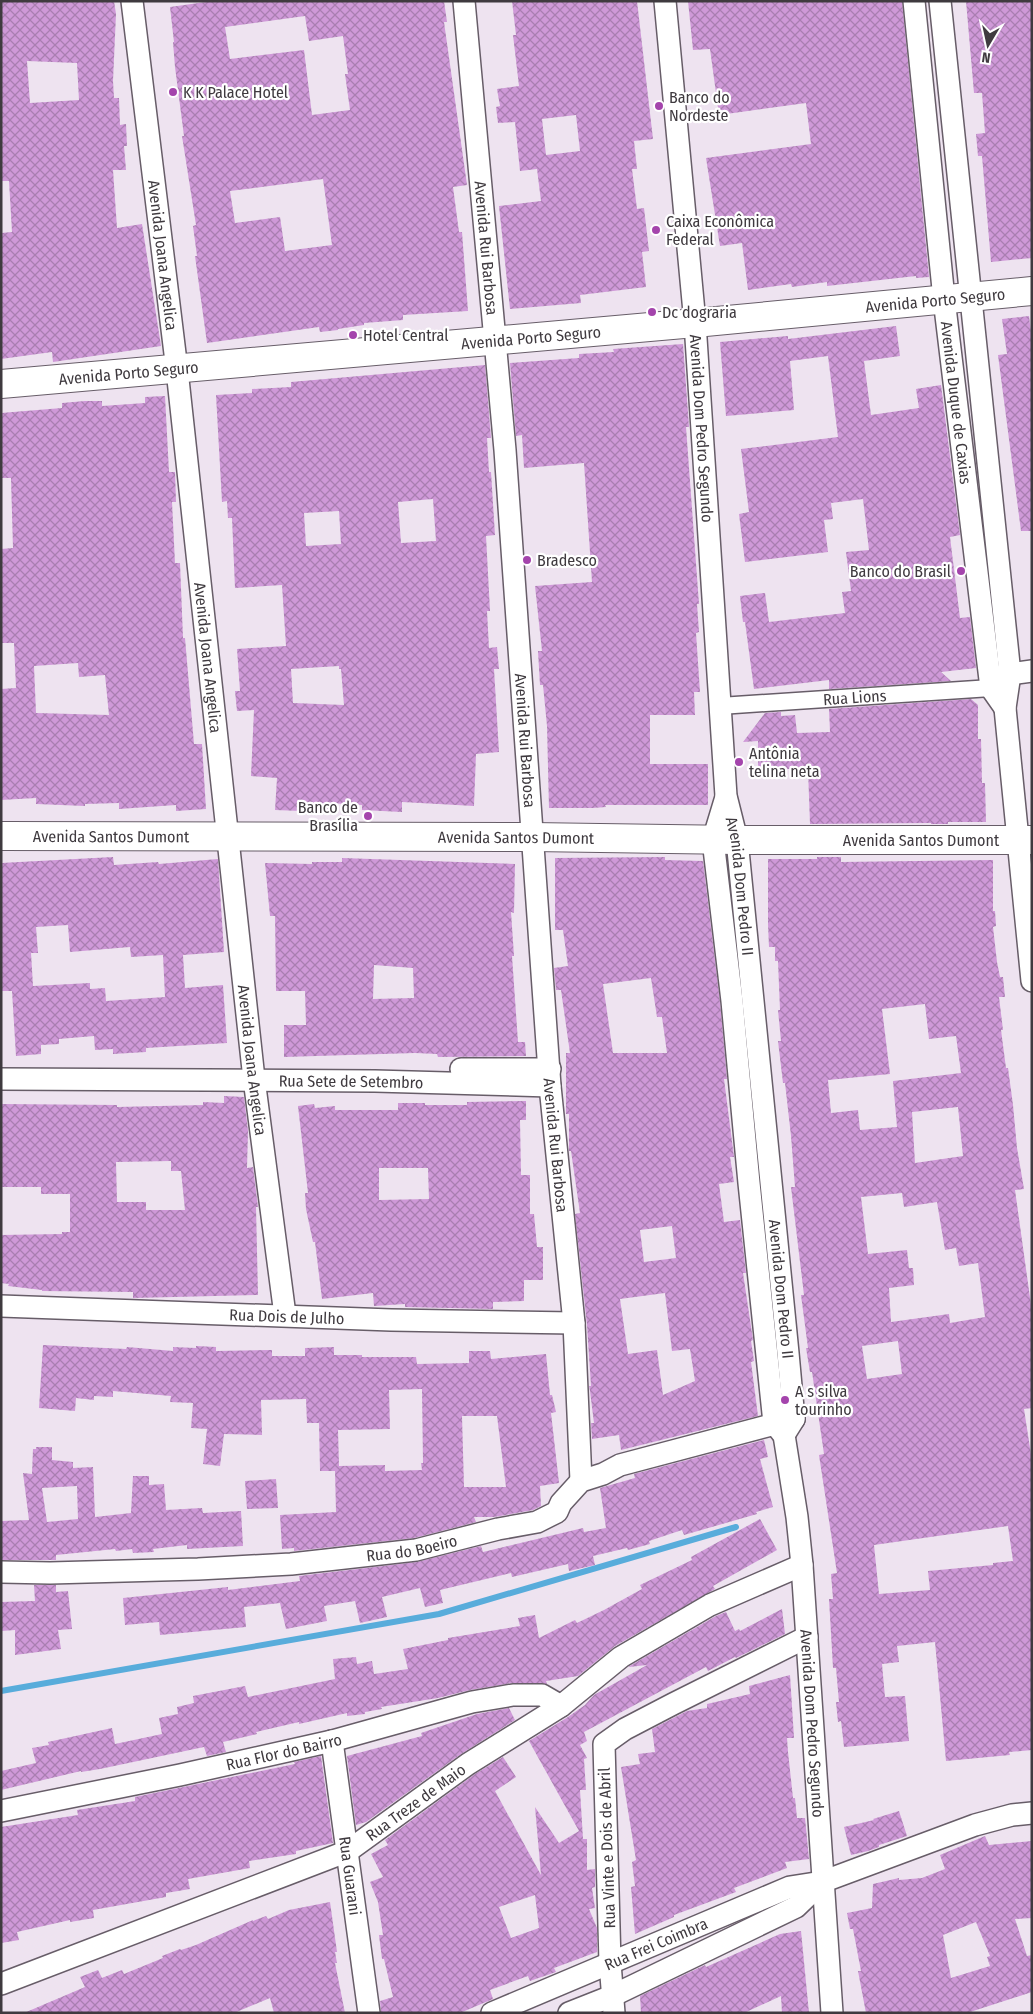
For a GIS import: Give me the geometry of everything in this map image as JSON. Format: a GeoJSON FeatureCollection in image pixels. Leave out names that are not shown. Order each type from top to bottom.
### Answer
{"type":"FeatureCollection","features":[{"type":"Feature","properties":{"kind":"main road","name":"Avenida Porto Seguro"},"geometry":{"type":"LineString","coordinates":[[1,384],[694,324],[944,298],[1032,291]]}},
{"type":"Feature","properties":{"kind":"main road","name":"Avenida Santos Dumont"},"geometry":{"type":"LineString","coordinates":[[1,836],[1024,840]]}},
{"type":"Feature","properties":{"kind":"street","name":"Avenida Joana Angelica"},"geometry":{"type":"LineString","coordinates":[[132,1],[177,370],[254,1074],[285,1315]]}},
{"type":"Feature","properties":{"kind":"street","name":"Avenida Rui Barbosa"},"geometry":{"type":"LineString","coordinates":[[464,1],[505,450],[550,1077],[574,1323],[582,1481]]}},
{"type":"Feature","properties":{"kind":"street","name":"Avenida Dom Pedro Segundo"},"geometry":{"type":"LineString","coordinates":[[665,1],[694,324],[726,796]]}},
{"type":"Feature","properties":{"kind":"street","name":"Avenida Duque de Caxias"},"geometry":{"type":"LineString","coordinates":[[914,1],[944,298],[991,688],[1005,708]]}},
{"type":"Feature","properties":{"kind":"street","name":"Avenida Duque de Caxias"},"geometry":{"type":"LineString","coordinates":[[940,1],[1010,674],[1005,708],[1024,840],[1032,981]]}},
{"type":"Feature","properties":{"kind":"street"},"geometry":{"type":"LineString","coordinates":[[991,688],[1010,674],[1032,671]]}},
{"type":"Feature","properties":{"kind":"street","name":"Rua Lions"},"geometry":{"type":"LineString","coordinates":[[720,706],[991,688]]}},
{"type":"Feature","properties":{"kind":"street","name":"Avenida Dom Pedro II"},"geometry":{"type":"LineString","coordinates":[[726,796],[725,840],[732,1001],[749,1183],[784,1426]]}},
{"type":"Feature","properties":{"kind":"street","name":"Avenida Dom Pedro II"},"geometry":{"type":"LineString","coordinates":[[725,840],[754,999],[772,1181],[784,1426]]}},
{"type":"Feature","properties":{"kind":"street"},"geometry":{"type":"LineString","coordinates":[[732,1001],[754,999]]}},
{"type":"Feature","properties":{"kind":"street","name":"Rua Sete de Setembro"},"geometry":{"type":"LineString","coordinates":[[1,1070],[550,1077]]}},
{"type":"Feature","properties":{"kind":"street","name":"Rua Sete de Setembro"},"geometry":{"type":"LineString","coordinates":[[1,1079],[254,1074]]}},
{"type":"Feature","properties":{"kind":"street"},"geometry":{"type":"LineString","coordinates":[[749,1183],[772,1181]]}},
{"type":"Feature","properties":{"kind":"street","name":"Rua Dois de Julho"},"geometry":{"type":"LineString","coordinates":[[1,1306],[391,1320],[574,1323]]}},
{"type":"Feature","properties":{"kind":"street","name":"Avenida Dom Pedro Segundo"},"geometry":{"type":"LineString","coordinates":[[784,1426],[802,1564],[832,2013]]}},
{"type":"Feature","properties":{"kind":"street","name":"Rua do Boeiro"},"geometry":{"type":"LineString","coordinates":[[1,1572],[50,1573],[198,1569],[292,1564],[416,1550],[498,1529],[537,1522],[557,1512],[561,1503],[582,1481],[603,1474],[620,1465],[784,1426]]}},
{"type":"Feature","properties":{"kind":"street","name":"Rua Treze de Maio"},"geometry":{"type":"LineString","coordinates":[[1,1984],[348,1851],[468,1764],[561,1706],[621,1657],[710,1605],[802,1564]]}},
{"type":"Feature","properties":{"kind":"street","name":"Rua Vinte e Dois de Abril"},"geometry":{"type":"LineString","coordinates":[[613,2004],[610,1963],[604,1744],[625,1729],[673,1704],[808,1638]]}},
{"type":"Feature","properties":{"kind":"street","name":"Rua Flor do Bairro"},"geometry":{"type":"LineString","coordinates":[[1,1812],[180,1776],[332,1740],[472,1702],[513,1695],[542,1695],[561,1706]]}},
{"type":"Feature","properties":{"kind":"street","name":"Rua Guarani"},"geometry":{"type":"LineString","coordinates":[[332,1740],[369,2013]]}},
{"type":"Feature","properties":{"kind":"street","name":"Rua Frei Coimbra"},"geometry":{"type":"LineString","coordinates":[[492,2013],[790,1887],[822,1882],[975,1825],[1012,1815],[1032,1813]]}},
{"type":"Feature","properties":{"kind":"street","name":"Rua Frei Coimbra"},"geometry":{"type":"LineString","coordinates":[[569,2013],[613,2004],[796,1907],[822,1882]]}},
{"type":"Feature","properties":{"kind":"building"},"geometry":{"type":"Polygon","coordinates":[[[1,1],[114,1],[116,14],[114,98],[119,98],[120,125],[126,124],[127,146],[124,146],[126,170],[113,170],[117,228],[142,224],[161,346],[53,362],[52,352],[1,359],[1,233],[12,232],[9,181],[1,181],[1,1]],[[27,61],[30,103],[79,100],[77,63],[27,61]]]}},
{"type":"Feature","properties":{"kind":"building"},"geometry":{"type":"Polygon","coordinates":[[[213,1],[444,1],[447,22],[444,22],[467,185],[453,187],[459,232],[462,232],[468,311],[403,315],[403,320],[364,323],[364,325],[338,330],[320,332],[319,327],[207,343],[195,256],[197,256],[193,226],[196,225],[182,136],[184,136],[175,67],[170,7],[213,1]],[[305,16],[225,27],[230,59],[304,50],[312,115],[350,110],[345,74],[348,74],[343,36],[309,41],[305,16]],[[323,179],[230,191],[235,223],[280,217],[285,251],[332,245],[323,179]]]}},
{"type":"Feature","properties":{"kind":"building"},"geometry":{"type":"Polygon","coordinates":[[[512,1],[637,1],[653,139],[634,141],[637,169],[632,169],[637,209],[644,208],[649,251],[642,252],[646,287],[580,295],[581,303],[510,309],[499,206],[541,201],[537,169],[520,171],[515,122],[498,123],[496,107],[500,106],[497,89],[519,86],[513,35],[516,35],[512,1]],[[576,115],[542,119],[546,155],[580,151],[576,115]]]}},
{"type":"Feature","properties":{"kind":"building"},"geometry":{"type":"Polygon","coordinates":[[[688,1],[902,1],[929,277],[916,278],[916,276],[827,286],[827,282],[792,287],[791,284],[748,290],[742,243],[720,246],[706,158],[811,144],[806,103],[719,115],[710,49],[693,50],[688,1]]]}},
{"type":"Feature","properties":{"kind":"building"},"geometry":{"type":"Polygon","coordinates":[[[966,1],[1032,1],[1032,258],[991,262],[982,156],[978,156],[976,134],[985,133],[982,93],[974,93],[966,1]]]}},
{"type":"Feature","properties":{"kind":"building"},"geometry":{"type":"Polygon","coordinates":[[[1029,316],[1032,340],[1032,531],[1021,531],[998,355],[1007,354],[1002,319],[1029,316]]]}},
{"type":"Feature","properties":{"kind":"building"},"geometry":{"type":"Polygon","coordinates":[[[896,326],[900,356],[864,361],[871,415],[919,408],[916,389],[941,385],[960,535],[950,537],[960,618],[970,617],[976,668],[941,672],[951,681],[829,689],[829,680],[754,689],[740,596],[765,593],[769,622],[845,613],[842,592],[851,591],[846,552],[869,550],[863,499],[831,503],[833,519],[824,520],[828,552],[745,562],[739,514],[749,512],[741,449],[838,437],[828,356],[790,361],[794,410],[726,416],[720,342],[788,336],[788,339],[896,326]]]}},
{"type":"Feature","properties":{"kind":"building"},"geometry":{"type":"Polygon","coordinates":[[[683,344],[689,427],[686,427],[699,604],[697,604],[699,632],[696,633],[700,692],[694,692],[695,715],[650,715],[650,764],[708,764],[708,805],[605,805],[606,807],[593,808],[549,808],[547,726],[543,685],[540,685],[538,651],[542,651],[535,586],[592,582],[584,463],[524,468],[522,435],[516,436],[510,363],[579,358],[579,354],[614,352],[613,349],[683,344]]]}},
{"type":"Feature","properties":{"kind":"building"},"geometry":{"type":"Polygon","coordinates":[[[485,365],[491,438],[487,438],[489,472],[491,472],[495,535],[486,536],[490,611],[487,611],[489,648],[497,647],[499,669],[494,669],[499,752],[476,754],[474,806],[402,802],[402,812],[362,810],[362,805],[329,803],[328,812],[275,810],[277,778],[251,776],[254,710],[237,711],[235,691],[240,691],[237,649],[286,646],[282,585],[235,588],[232,518],[228,518],[227,501],[222,502],[216,395],[252,393],[252,389],[291,387],[291,382],[485,365]],[[433,499],[398,502],[401,543],[436,541],[433,499]],[[339,511],[304,513],[306,546],[341,544],[339,511]],[[339,666],[291,669],[293,703],[344,705],[341,669],[339,669],[339,666]]]}},
{"type":"Feature","properties":{"kind":"building"},"geometry":{"type":"Polygon","coordinates":[[[165,396],[169,472],[175,472],[176,502],[172,502],[175,563],[180,563],[183,638],[185,638],[194,744],[202,744],[206,809],[176,811],[176,805],[119,809],[119,803],[85,804],[85,806],[36,804],[36,798],[1,800],[1,689],[16,688],[14,643],[1,643],[1,549],[13,548],[11,478],[1,478],[1,413],[62,408],[62,403],[85,401],[102,401],[102,406],[145,403],[145,397],[165,396]],[[78,663],[34,666],[36,713],[109,715],[105,675],[79,677],[78,663]]]}},
{"type":"Feature","properties":{"kind":"building"},"geometry":{"type":"Polygon","coordinates":[[[971,699],[978,705],[978,739],[981,739],[982,783],[985,783],[986,822],[948,822],[948,824],[810,824],[808,769],[758,769],[758,741],[743,742],[765,713],[781,712],[781,716],[795,715],[797,733],[830,732],[829,709],[971,699]]]}},
{"type":"Feature","properties":{"kind":"building"},"geometry":{"type":"Polygon","coordinates":[[[113,857],[114,865],[158,862],[159,864],[218,859],[224,952],[183,955],[185,988],[223,985],[227,1043],[146,1048],[146,1052],[113,1054],[113,1049],[95,1050],[94,1036],[59,1039],[59,1044],[41,1045],[41,1054],[16,1056],[12,991],[1,991],[1,863],[113,857]],[[68,925],[36,927],[38,953],[31,953],[33,986],[90,983],[90,989],[105,988],[106,1001],[165,997],[163,955],[131,957],[130,947],[70,952],[68,925]]]}},
{"type":"Feature","properties":{"kind":"building"},"geometry":{"type":"Polygon","coordinates":[[[665,857],[665,860],[703,861],[720,1002],[727,1079],[724,1079],[734,1157],[730,1157],[734,1182],[719,1184],[724,1222],[740,1220],[746,1273],[743,1273],[753,1340],[751,1341],[754,1361],[751,1362],[758,1416],[621,1450],[619,1435],[592,1439],[591,1423],[594,1423],[589,1386],[591,1386],[587,1325],[575,1214],[580,1213],[571,1151],[569,1151],[569,1114],[566,1114],[566,1053],[570,1053],[561,990],[556,990],[554,968],[568,966],[563,930],[555,930],[555,858],[665,857]],[[651,978],[603,984],[613,1053],[667,1053],[662,1017],[657,1017],[651,978]],[[672,1226],[640,1230],[644,1262],[676,1258],[672,1226]],[[665,1293],[620,1299],[628,1354],[657,1350],[663,1395],[695,1381],[690,1349],[672,1351],[665,1293]]]}},
{"type":"Feature","properties":{"kind":"building"},"geometry":{"type":"Polygon","coordinates":[[[817,857],[841,857],[841,862],[993,860],[993,911],[995,911],[996,926],[993,927],[997,962],[1000,977],[1003,977],[1005,997],[999,997],[1003,1030],[1001,1030],[1024,1189],[1015,1190],[1032,1312],[1032,1408],[1024,1409],[1032,1461],[1032,1750],[1009,1752],[1010,1755],[946,1761],[935,1642],[897,1646],[899,1662],[882,1664],[885,1697],[905,1696],[909,1741],[844,1747],[841,1721],[838,1722],[836,1702],[839,1702],[836,1668],[833,1668],[829,1599],[833,1599],[831,1574],[837,1573],[819,1455],[824,1454],[812,1372],[810,1372],[806,1348],[808,1348],[801,1295],[804,1295],[791,1187],[795,1187],[791,1136],[778,1041],[781,1041],[778,1010],[780,1010],[778,961],[775,961],[775,947],[769,947],[768,924],[768,859],[817,859],[817,857]],[[925,1004],[882,1009],[890,1074],[828,1080],[831,1113],[858,1110],[860,1130],[897,1127],[893,1081],[961,1073],[956,1036],[929,1039],[925,1004]],[[958,1107],[912,1112],[915,1163],[963,1156],[958,1107]],[[902,1193],[861,1197],[868,1254],[907,1250],[909,1268],[913,1268],[914,1285],[889,1288],[891,1322],[949,1314],[950,1323],[985,1317],[978,1263],[959,1266],[956,1248],[945,1250],[937,1202],[904,1207],[902,1193]],[[898,1341],[862,1346],[867,1379],[902,1374],[898,1341]],[[1008,1526],[874,1545],[879,1594],[930,1590],[928,1571],[993,1565],[993,1563],[1013,1561],[1008,1526]]]}},
{"type":"Feature","properties":{"kind":"building"},"geometry":{"type":"Polygon","coordinates":[[[342,858],[515,864],[514,913],[511,912],[514,956],[512,956],[518,1042],[525,1042],[526,1056],[438,1057],[437,1054],[415,1053],[284,1057],[284,1025],[306,1025],[305,991],[276,991],[275,916],[270,916],[265,863],[312,864],[312,862],[342,862],[342,858]],[[374,965],[373,999],[414,998],[413,968],[374,965]]]}},
{"type":"Feature","properties":{"kind":"building"},"geometry":{"type":"Polygon","coordinates":[[[224,1096],[244,1097],[248,1131],[247,1168],[253,1167],[258,1207],[256,1207],[258,1295],[133,1298],[133,1292],[42,1291],[8,1286],[9,1284],[1,1283],[1,1235],[62,1234],[62,1232],[70,1232],[70,1194],[41,1194],[41,1187],[1,1187],[1,1104],[117,1105],[117,1107],[203,1105],[203,1102],[224,1103],[224,1096]],[[171,1161],[116,1162],[117,1202],[146,1202],[146,1210],[185,1210],[181,1171],[171,1171],[171,1161]]]}},
{"type":"Feature","properties":{"kind":"building"},"geometry":{"type":"Polygon","coordinates":[[[526,1101],[526,1120],[520,1120],[521,1175],[530,1175],[530,1214],[534,1214],[537,1247],[543,1247],[543,1280],[524,1280],[524,1301],[493,1302],[493,1309],[405,1307],[405,1304],[374,1306],[373,1293],[322,1299],[315,1242],[313,1242],[306,1209],[305,1193],[308,1193],[298,1106],[314,1104],[315,1108],[335,1106],[335,1110],[398,1110],[398,1103],[467,1105],[467,1102],[526,1101]],[[379,1168],[379,1200],[429,1199],[428,1168],[379,1168]]]}},
{"type":"Feature","properties":{"kind":"building"},"geometry":{"type":"Polygon","coordinates":[[[43,1345],[126,1349],[127,1347],[173,1351],[173,1347],[196,1348],[196,1346],[216,1347],[216,1351],[272,1350],[272,1356],[305,1356],[305,1348],[334,1347],[334,1355],[416,1357],[417,1364],[469,1363],[469,1351],[490,1351],[491,1359],[546,1354],[550,1395],[552,1395],[556,1412],[551,1413],[559,1483],[540,1486],[541,1506],[533,1510],[494,1517],[474,1517],[476,1522],[414,1538],[294,1551],[294,1548],[282,1549],[280,1515],[336,1512],[335,1471],[320,1471],[319,1423],[307,1423],[306,1399],[261,1400],[262,1435],[224,1434],[220,1466],[203,1464],[207,1429],[191,1428],[193,1403],[170,1402],[171,1396],[113,1391],[113,1397],[94,1396],[94,1400],[76,1398],[75,1411],[39,1408],[43,1345]],[[422,1389],[389,1390],[390,1429],[338,1430],[339,1466],[385,1465],[385,1471],[422,1470],[422,1389]],[[462,1416],[464,1487],[506,1487],[497,1416],[462,1416]]]}},
{"type":"Feature","properties":{"kind":"building"},"geometry":{"type":"Polygon","coordinates":[[[764,1440],[768,1457],[760,1459],[773,1507],[756,1512],[757,1514],[684,1535],[682,1530],[649,1541],[650,1544],[593,1556],[595,1565],[569,1571],[568,1564],[512,1577],[511,1573],[440,1590],[443,1603],[425,1607],[420,1588],[382,1597],[387,1617],[360,1623],[355,1601],[324,1606],[327,1621],[286,1629],[280,1603],[244,1607],[246,1627],[160,1635],[159,1622],[125,1625],[123,1598],[228,1587],[228,1590],[300,1581],[299,1576],[417,1562],[481,1546],[483,1552],[583,1528],[584,1532],[606,1528],[600,1488],[635,1478],[634,1474],[764,1440]]]}},
{"type":"Feature","properties":{"kind":"building"},"geometry":{"type":"Polygon","coordinates":[[[36,1447],[52,1447],[52,1460],[73,1462],[73,1468],[93,1467],[95,1517],[131,1513],[133,1476],[149,1476],[149,1485],[164,1484],[166,1510],[202,1508],[203,1513],[241,1511],[243,1546],[187,1549],[187,1545],[153,1549],[154,1552],[133,1553],[132,1549],[116,1551],[115,1549],[56,1555],[56,1560],[1,1560],[1,1521],[29,1520],[23,1473],[32,1474],[33,1449],[36,1449],[36,1447]],[[77,1486],[42,1488],[47,1522],[78,1519],[77,1486]]]}},
{"type":"Feature","properties":{"kind":"building"},"geometry":{"type":"Polygon","coordinates":[[[276,1479],[278,1508],[247,1509],[245,1481],[276,1479]]]}},
{"type":"Feature","properties":{"kind":"building"},"geometry":{"type":"Polygon","coordinates":[[[760,1519],[777,1550],[713,1586],[715,1589],[615,1646],[578,1676],[546,1681],[547,1684],[511,1683],[381,1707],[382,1709],[365,1712],[365,1714],[347,1716],[347,1713],[299,1724],[299,1722],[223,1742],[226,1752],[207,1756],[204,1747],[100,1769],[81,1771],[1,1790],[1,1771],[36,1763],[32,1748],[49,1745],[48,1742],[112,1728],[115,1744],[162,1734],[159,1718],[178,1714],[177,1707],[194,1703],[193,1696],[245,1686],[248,1697],[335,1679],[333,1659],[356,1657],[357,1664],[372,1661],[374,1674],[408,1669],[403,1649],[448,1640],[448,1638],[520,1626],[518,1618],[535,1615],[539,1638],[575,1620],[577,1623],[604,1610],[642,1589],[640,1585],[692,1560],[691,1557],[760,1519]]]}},
{"type":"Feature","properties":{"kind":"building"},"geometry":{"type":"Polygon","coordinates":[[[34,1585],[56,1585],[56,1592],[68,1591],[72,1629],[58,1630],[61,1649],[15,1655],[15,1630],[1,1631],[1,1602],[35,1601],[34,1585]]]}},
{"type":"Feature","properties":{"kind":"building"},"geometry":{"type":"Polygon","coordinates":[[[782,1609],[785,1634],[708,1671],[706,1667],[584,1732],[587,1741],[580,1745],[587,1758],[584,1759],[586,1790],[580,1790],[583,1839],[587,1839],[587,1870],[595,1869],[595,1887],[592,1888],[595,1908],[589,1909],[597,1928],[597,1952],[554,1968],[556,1972],[530,1981],[528,1976],[490,1990],[493,1999],[460,2013],[381,2013],[380,2001],[393,1997],[384,1959],[382,1959],[379,1935],[383,1935],[378,1902],[370,1882],[383,1877],[371,1854],[388,1845],[385,1840],[475,1774],[503,1757],[516,1777],[495,1791],[541,1875],[535,1807],[559,1843],[579,1831],[529,1741],[585,1705],[594,1695],[647,1665],[628,1667],[716,1616],[726,1612],[735,1631],[739,1629],[740,1631],[782,1609]],[[535,1895],[499,1907],[511,1938],[539,1928],[535,1895]]]}},
{"type":"Feature","properties":{"kind":"building"},"geometry":{"type":"Polygon","coordinates":[[[790,1675],[794,1738],[787,1738],[788,1752],[797,1818],[805,1818],[809,1859],[785,1862],[787,1868],[734,1888],[736,1892],[674,1915],[674,1917],[635,1934],[631,1887],[635,1886],[632,1862],[636,1860],[621,1767],[640,1764],[638,1754],[655,1752],[652,1729],[687,1711],[707,1708],[707,1704],[750,1694],[749,1686],[790,1675]]]}},
{"type":"Feature","properties":{"kind":"building"},"geometry":{"type":"Polygon","coordinates":[[[509,1708],[515,1720],[461,1754],[366,1822],[356,1825],[347,1756],[422,1736],[421,1733],[477,1714],[509,1708]]]}},
{"type":"Feature","properties":{"kind":"building"},"geometry":{"type":"Polygon","coordinates":[[[321,1756],[333,1843],[296,1851],[296,1854],[249,1861],[250,1868],[188,1879],[190,1889],[166,1893],[166,1897],[93,1910],[94,1918],[70,1922],[70,1920],[17,1932],[19,1940],[1,1943],[1,1827],[78,1815],[77,1810],[135,1801],[135,1797],[295,1764],[294,1762],[321,1756]]]}},
{"type":"Feature","properties":{"kind":"building"},"geometry":{"type":"Polygon","coordinates":[[[899,1811],[907,1836],[879,1845],[879,1847],[868,1851],[851,1855],[844,1827],[874,1820],[899,1811]]]}},
{"type":"Feature","properties":{"kind":"building"},"geometry":{"type":"Polygon","coordinates":[[[985,1836],[989,1845],[1032,1841],[1032,1918],[1015,1919],[1027,1956],[1032,1955],[1032,1992],[967,2013],[866,2013],[858,1971],[861,1971],[853,1929],[850,1929],[847,1913],[872,1908],[873,1884],[899,1878],[899,1880],[922,1878],[945,1869],[940,1855],[985,1836]],[[976,1922],[943,1935],[951,1978],[990,1966],[987,1957],[990,1956],[976,1922]]]}},
{"type":"Feature","properties":{"kind":"building"},"geometry":{"type":"Polygon","coordinates":[[[330,1902],[337,1952],[335,1952],[337,1963],[335,1963],[345,2013],[274,2013],[270,1998],[234,2013],[24,2013],[85,1987],[80,1977],[98,1970],[102,1978],[122,1970],[124,1974],[163,1958],[162,1956],[196,1945],[253,1920],[266,1916],[268,1919],[289,1910],[330,1902]]]}},
{"type":"Feature","properties":{"kind":"building"},"geometry":{"type":"Polygon","coordinates":[[[801,1931],[809,2013],[782,2013],[781,1996],[744,2013],[641,2013],[640,1996],[705,1965],[706,1967],[780,1934],[801,1931]]]}},
{"type":"Feature","properties":{"kind":"waterway"},"geometry":{"type":"LineString","coordinates":[[1,1691],[439,1614],[736,1527]]}},
{"type":"Feature","properties":{"kind":"place","name":"K K Palace Hotel"},"geometry":{"type":"Point","coordinates":[173,92]}},
{"type":"Feature","properties":{"kind":"place","name":"Banco do Nordeste"},"geometry":{"type":"Point","coordinates":[659,106]}},
{"type":"Feature","properties":{"kind":"place","name":"Caixa Econômica Federal"},"geometry":{"type":"Point","coordinates":[656,230]}},
{"type":"Feature","properties":{"kind":"place","name":"Dc dograria"},"geometry":{"type":"Point","coordinates":[652,312]}},
{"type":"Feature","properties":{"kind":"place","name":"Hotel Central"},"geometry":{"type":"Point","coordinates":[353,335]}},
{"type":"Feature","properties":{"kind":"place","name":"Bradesco"},"geometry":{"type":"Point","coordinates":[527,560]}},
{"type":"Feature","properties":{"kind":"place","name":"Banco do Brasil"},"geometry":{"type":"Point","coordinates":[961,571]}},
{"type":"Feature","properties":{"kind":"place","name":"Antônia telina neta"},"geometry":{"type":"Point","coordinates":[739,762]}},
{"type":"Feature","properties":{"kind":"place","name":"Banco de Brasília"},"geometry":{"type":"Point","coordinates":[368,816]}},
{"type":"Feature","properties":{"kind":"place","name":"A s silva tourinho"},"geometry":{"type":"Point","coordinates":[785,1400]}}]}
